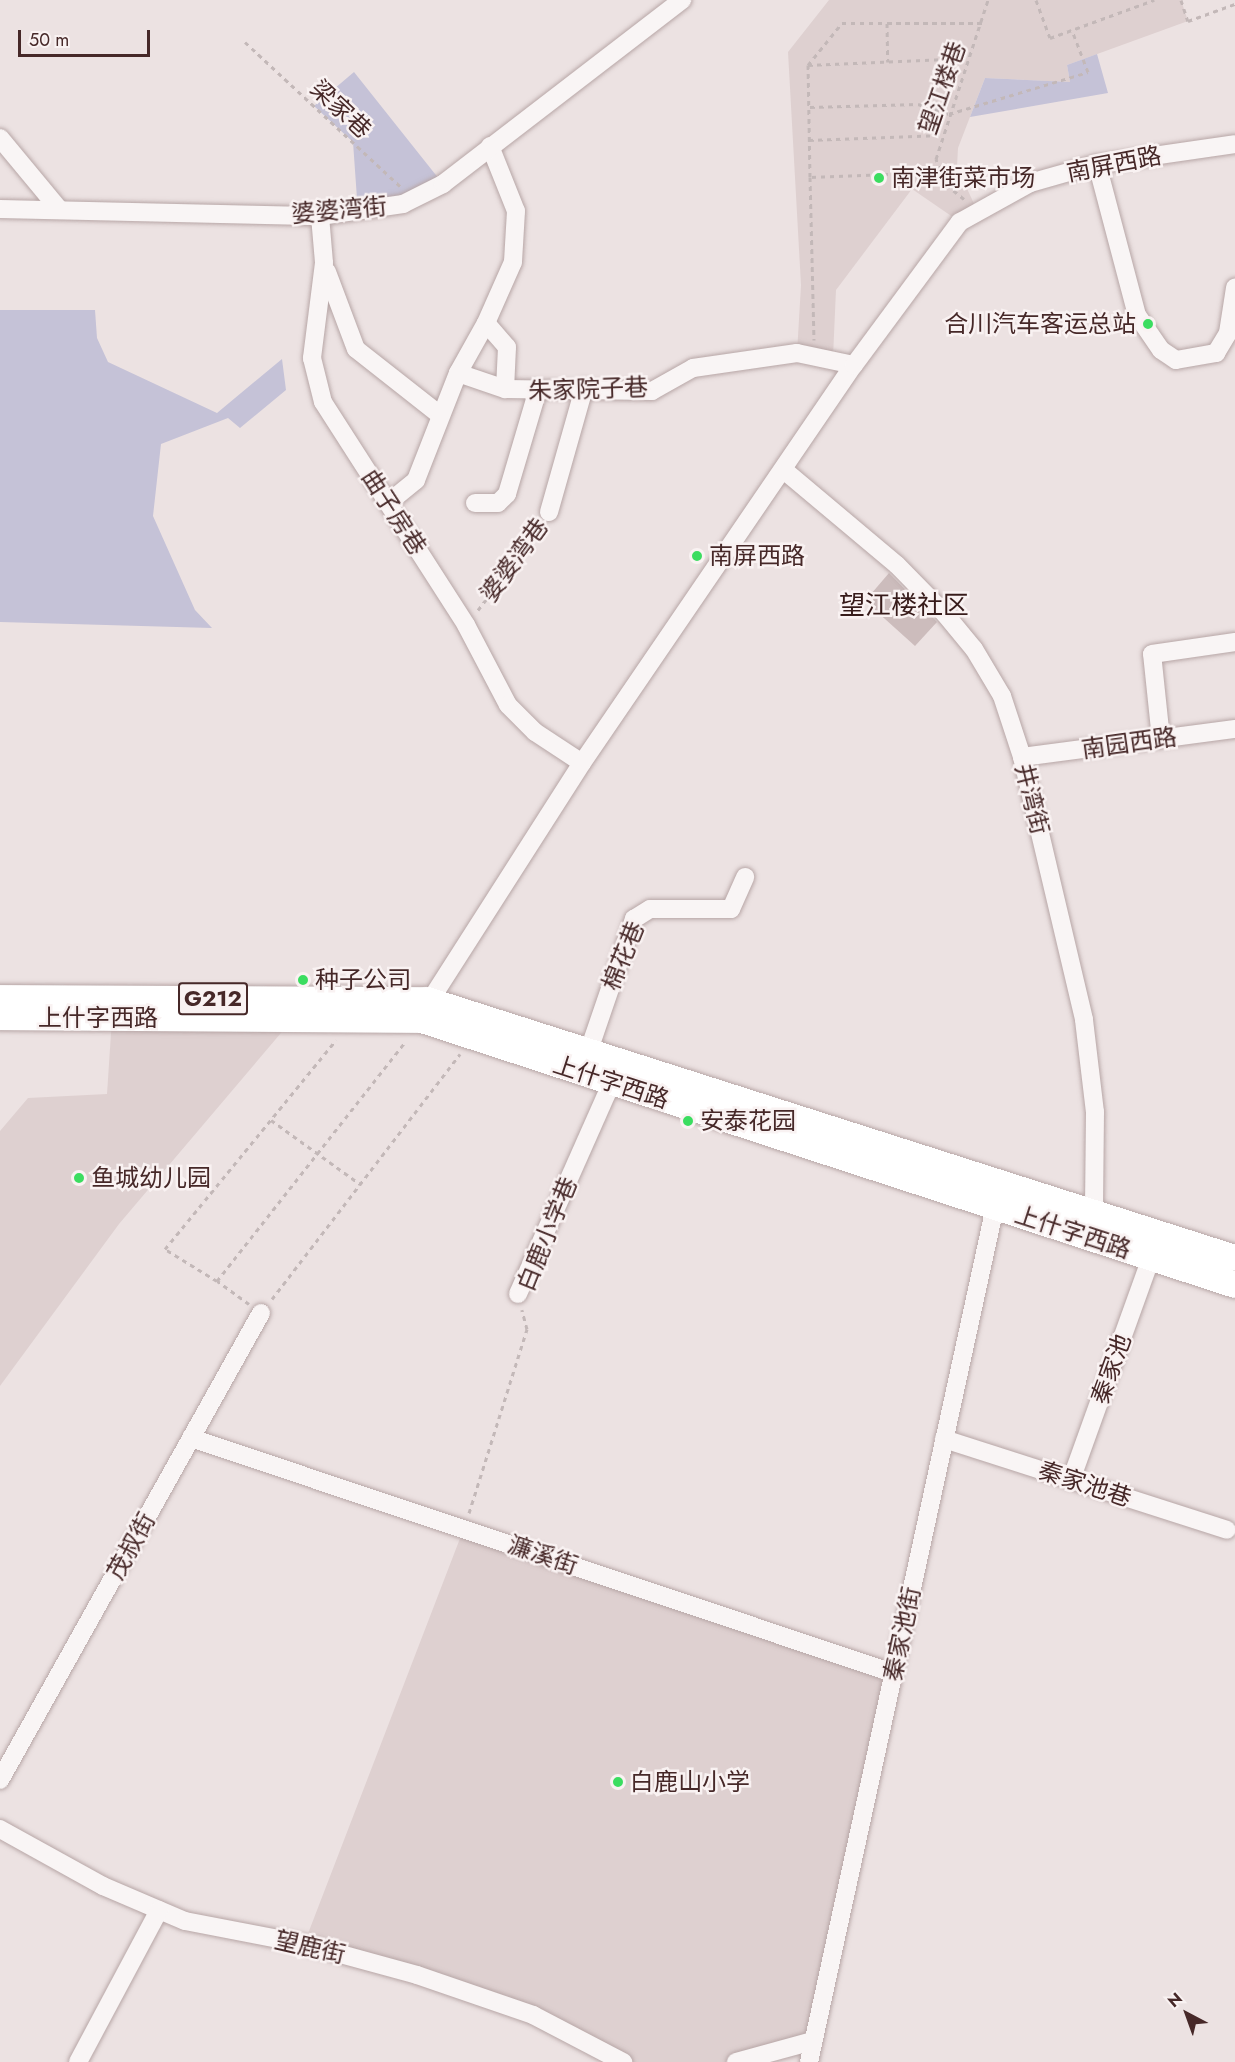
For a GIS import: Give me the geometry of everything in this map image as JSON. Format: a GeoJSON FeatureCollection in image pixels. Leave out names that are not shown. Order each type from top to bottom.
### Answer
{"type":"FeatureCollection","features":[{"type":"Feature","properties":{"kind":"highway","name":"上什字西路"},"geometry":{"type":"LineString","coordinates":[[0,998],[424,1010],[588,1053],[1094,1216],[1235,1258]]}},
{"type":"Feature","properties":{"kind":"highway","name":"上什字西路"},"geometry":{"type":"LineString","coordinates":[[0,1017],[353,1020],[424,1010],[472,1037],[1235,1285]]}},
{"type":"Feature","properties":{"kind":"street","name":"婆婆湾街"},"geometry":{"type":"LineString","coordinates":[[0,209],[320,216],[415,199],[490,146],[682,0]]}},
{"type":"Feature","properties":{"kind":"street"},"geometry":{"type":"LineString","coordinates":[[0,138],[59,209]]}},
{"type":"Feature","properties":{"kind":"street","name":"南屏西路"},"geometry":{"type":"LineString","coordinates":[[424,1010],[582,763],[785,471],[854,365],[960,222],[976,208],[1030,183],[1097,164],[1235,144]]}},
{"type":"Feature","properties":{"kind":"street"},"geometry":{"type":"LineString","coordinates":[[388,503],[416,480],[458,373],[486,323],[513,262],[516,240],[512,193],[490,146]]}},
{"type":"Feature","properties":{"kind":"street"},"geometry":{"type":"LineString","coordinates":[[1097,164],[1137,315],[1161,350],[1176,360],[1216,353],[1228,333],[1235,288]]}},
{"type":"Feature","properties":{"kind":"street","name":"曲子房巷"},"geometry":{"type":"LineString","coordinates":[[320,216],[324,263],[312,358],[315,381],[388,503],[466,625],[508,705],[535,732],[582,763]]}},
{"type":"Feature","properties":{"kind":"street"},"geometry":{"type":"LineString","coordinates":[[324,263],[356,349],[440,415]]}},
{"type":"Feature","properties":{"kind":"street","name":"朱家院子巷"},"geometry":{"type":"LineString","coordinates":[[486,323],[507,347],[505,390],[537,393],[584,388],[652,390],[693,368],[815,353],[854,365]]}},
{"type":"Feature","properties":{"kind":"street"},"geometry":{"type":"LineString","coordinates":[[458,373],[505,390]]}},
{"type":"Feature","properties":{"kind":"street","name":"婆婆湾巷"},"geometry":{"type":"LineString","coordinates":[[549,512],[584,388]]}},
{"type":"Feature","properties":{"kind":"street"},"geometry":{"type":"LineString","coordinates":[[474,503],[498,503],[507,494],[537,393]]}},
{"type":"Feature","properties":{"kind":"street","name":"井湾街"},"geometry":{"type":"LineString","coordinates":[[785,471],[897,565],[974,649],[1002,696],[1022,757],[1084,1020],[1095,1112],[1094,1216]]}},
{"type":"Feature","properties":{"kind":"street"},"geometry":{"type":"LineString","coordinates":[[1161,739],[1152,654],[1235,642]]}},
{"type":"Feature","properties":{"kind":"street","name":"南园西路"},"geometry":{"type":"LineString","coordinates":[[1022,757],[1235,729]]}},
{"type":"Feature","properties":{"kind":"street","name":"棉花巷"},"geometry":{"type":"LineString","coordinates":[[588,1053],[631,925],[641,912],[731,909],[745,877]]}},
{"type":"Feature","properties":{"kind":"street","name":"白鹿小学巷"},"geometry":{"type":"LineString","coordinates":[[518,1294],[612,1082]]}},
{"type":"Feature","properties":{"kind":"street","name":"秦家池街"},"geometry":{"type":"LineString","coordinates":[[809,2062],[995,1207]]}},
{"type":"Feature","properties":{"kind":"street","name":"秦家池"},"geometry":{"type":"LineString","coordinates":[[1071,1480],[1151,1258]]}},
{"type":"Feature","properties":{"kind":"street","name":"茂叔街"},"geometry":{"type":"LineString","coordinates":[[0,1780],[261,1313]]}},
{"type":"Feature","properties":{"kind":"street","name":"濂溪街"},"geometry":{"type":"LineString","coordinates":[[191,1438],[893,1673]]}},
{"type":"Feature","properties":{"kind":"street","name":"秦家池巷"},"geometry":{"type":"LineString","coordinates":[[944,1439],[1227,1530]]}},
{"type":"Feature","properties":{"kind":"street","name":"望鹿街"},"geometry":{"type":"LineString","coordinates":[[0,1829],[185,1922],[304,1944],[417,1975],[533,2015],[623,2062]]}},
{"type":"Feature","properties":{"kind":"street"},"geometry":{"type":"LineString","coordinates":[[78,2062],[159,1910]]}},
{"type":"Feature","properties":{"kind":"street"},"geometry":{"type":"LineString","coordinates":[[736,2062],[813,2041]]}},
{"type":"Feature","properties":{"kind":"path","name":"望江楼巷"},"geometry":{"type":"LineString","coordinates":[[976,208],[948,186],[936,159],[988,0]]}},
{"type":"Feature","properties":{"kind":"path"},"geometry":{"type":"LineString","coordinates":[[1036,0],[1050,38],[1154,0]]}},
{"type":"Feature","properties":{"kind":"path"},"geometry":{"type":"LineString","coordinates":[[1181,0],[1188,21],[1235,4]]}},
{"type":"Feature","properties":{"kind":"path"},"geometry":{"type":"LineString","coordinates":[[815,353],[808,65],[842,23],[982,23]]}},
{"type":"Feature","properties":{"kind":"path"},"geometry":{"type":"LineString","coordinates":[[887,23],[888,62]]}},
{"type":"Feature","properties":{"kind":"path"},"geometry":{"type":"LineString","coordinates":[[809,107],[918,104],[949,114],[1088,72],[1072,30]]}},
{"type":"Feature","properties":{"kind":"path","name":"梁家巷"},"geometry":{"type":"LineString","coordinates":[[245,42],[415,199]]}},
{"type":"Feature","properties":{"kind":"path"},"geometry":{"type":"LineString","coordinates":[[808,65],[970,58]]}},
{"type":"Feature","properties":{"kind":"path"},"geometry":{"type":"LineString","coordinates":[[809,140],[942,135]]}},
{"type":"Feature","properties":{"kind":"path"},"geometry":{"type":"LineString","coordinates":[[810,177],[942,172]]}},
{"type":"Feature","properties":{"kind":"path","name":"婆婆湾巷"},"geometry":{"type":"LineString","coordinates":[[466,625],[549,512]]}},
{"type":"Feature","properties":{"kind":"path"},"geometry":{"type":"LineString","coordinates":[[217,1281],[316,1155],[424,1010]]}},
{"type":"Feature","properties":{"kind":"path"},"geometry":{"type":"LineString","coordinates":[[353,1020],[165,1249],[217,1281],[261,1313],[472,1037]]}},
{"type":"Feature","properties":{"kind":"path"},"geometry":{"type":"LineString","coordinates":[[271,1120],[316,1155],[360,1184]]}},
{"type":"Feature","properties":{"kind":"path","name":"白鹿小学巷"},"geometry":{"type":"LineString","coordinates":[[464,1528],[527,1329],[518,1294]]}},
{"type":"Feature","properties":{"kind":"shaded area","name":"南津街菜市场"},"geometry":{"type":"Polygon","coordinates":[[[829,0],[1181,0],[1188,21],[1067,65],[1070,82],[985,78],[958,148],[957,167],[976,208],[960,222],[912,189],[836,290],[833,357],[797,353],[801,285],[788,52],[829,0]]]}},
{"type":"Feature","properties":{"kind":"shaded area"},"geometry":{"type":"Polygon","coordinates":[[[1097,54],[1108,93],[970,117],[985,78],[1070,82],[1067,65],[1097,54]]]}},
{"type":"Feature","properties":{"kind":"shaded area"},"geometry":{"type":"Polygon","coordinates":[[[354,72],[443,184],[358,213],[353,142],[314,106],[354,72]]]}},
{"type":"Feature","properties":{"kind":"shaded area"},"geometry":{"type":"Polygon","coordinates":[[[0,310],[95,310],[97,338],[108,362],[217,413],[282,359],[286,390],[240,428],[228,418],[161,444],[153,516],[195,610],[212,628],[0,622],[0,310]]]}},
{"type":"Feature","properties":{"kind":"shaded area","name":"鱼城幼儿园"},"geometry":{"type":"Polygon","coordinates":[[[112,1018],[292,1020],[119,1224],[0,1386],[0,1131],[28,1098],[107,1094],[112,1018]]]}},
{"type":"Feature","properties":{"kind":"shaded area","name":"白鹿山小学"},"geometry":{"type":"Polygon","coordinates":[[[464,1528],[893,1673],[813,2041],[736,2062],[623,2062],[533,2015],[304,1944],[464,1528]]]}},
{"type":"Feature","properties":{"kind":"building"},"geometry":{"type":"Polygon","coordinates":[[[889,573],[937,622],[915,646],[865,601],[889,573]]]}},
{"type":"Feature","properties":{"kind":"place","name":"南津街菜市场"},"geometry":{"type":"Point","coordinates":[879,178]}},
{"type":"Feature","properties":{"kind":"place","name":"合川汽车客运总站"},"geometry":{"type":"Point","coordinates":[1148,324]}},
{"type":"Feature","properties":{"kind":"place","name":"南屏西路"},"geometry":{"type":"Point","coordinates":[697,556]}},
{"type":"Feature","properties":{"kind":"place","name":"种子公司"},"geometry":{"type":"Point","coordinates":[303,980]}},
{"type":"Feature","properties":{"kind":"place","name":"安泰花园"},"geometry":{"type":"Point","coordinates":[688,1121]}},
{"type":"Feature","properties":{"kind":"place","name":"鱼城幼儿园"},"geometry":{"type":"Point","coordinates":[79,1178]}},
{"type":"Feature","properties":{"kind":"place","name":"白鹿山小学"},"geometry":{"type":"Point","coordinates":[618,1782]}},
{"type":"Feature","properties":{"kind":"district","name":"望江楼社区"},"geometry":{"type":"Point","coordinates":[904,606]}}]}
